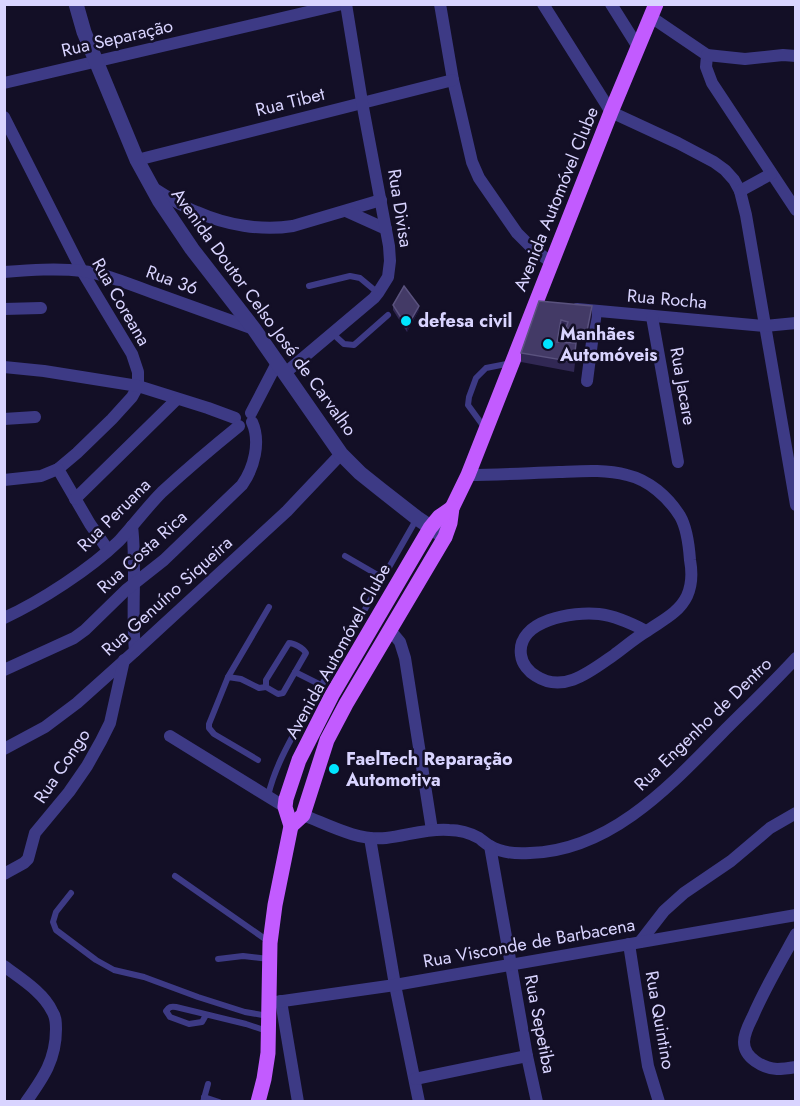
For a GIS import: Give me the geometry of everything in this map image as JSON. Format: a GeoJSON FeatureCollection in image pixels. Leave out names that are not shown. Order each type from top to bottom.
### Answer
{"type":"FeatureCollection","features":[{"type":"Feature","properties":{"kind":"main road","name":"Avenida Automóvel Clube"},"geometry":{"type":"LineString","coordinates":[[291,826],[303,815],[327,740],[346,704],[445,537],[452,508],[468,475],[512,363],[540,306],[552,263],[611,112],[654,11]]}},
{"type":"Feature","properties":{"kind":"main road","name":"Avenida Automóvel Clube"},"geometry":{"type":"LineString","coordinates":[[285,807],[299,760],[327,690],[382,611],[430,528],[439,517],[452,508]]}},
{"type":"Feature","properties":{"kind":"main road"},"geometry":{"type":"LineString","coordinates":[[382,611],[384,622],[390,630]]}},
{"type":"Feature","properties":{"kind":"main road"},"geometry":{"type":"LineString","coordinates":[[327,690],[346,704]]}},
{"type":"Feature","properties":{"kind":"main road"},"geometry":{"type":"LineString","coordinates":[[258,1101],[265,1070],[268,1032],[273,1007],[270,943],[291,826],[285,807]]}},
{"type":"Feature","properties":{"kind":"street","name":"Avenida Doutor Celso José de Carvalho"},"geometry":{"type":"LineString","coordinates":[[76,4],[84,32],[137,160],[192,249],[254,329],[341,454],[360,473],[430,528],[445,537]]}},
{"type":"Feature","properties":{"kind":"street","name":"Rua Separação"},"geometry":{"type":"LineString","coordinates":[[4,83],[344,4]]}},
{"type":"Feature","properties":{"kind":"street","name":"Rua Divisa"},"geometry":{"type":"LineString","coordinates":[[281,368],[332,333],[374,298],[388,277],[390,261],[386,230],[344,4]]}},
{"type":"Feature","properties":{"kind":"street"},"geometry":{"type":"LineString","coordinates":[[440,4],[453,80],[472,162],[479,178],[517,233],[552,263]]}},
{"type":"Feature","properties":{"kind":"street"},"geometry":{"type":"LineString","coordinates":[[543,4],[611,112],[714,162],[734,180],[740,191],[795,505]]}},
{"type":"Feature","properties":{"kind":"street"},"geometry":{"type":"LineString","coordinates":[[610,4],[638,47]]}},
{"type":"Feature","properties":{"kind":"street"},"geometry":{"type":"LineString","coordinates":[[654,11],[707,55],[745,59],[795,56]]}},
{"type":"Feature","properties":{"kind":"street"},"geometry":{"type":"LineString","coordinates":[[707,55],[706,67],[712,83],[795,210]]}},
{"type":"Feature","properties":{"kind":"street","name":"Rua Tibet"},"geometry":{"type":"LineString","coordinates":[[137,160],[453,80]]}},
{"type":"Feature","properties":{"kind":"street","name":"Rua Coreana"},"geometry":{"type":"LineString","coordinates":[[4,117],[82,271],[132,354],[138,372],[138,386]]}},
{"type":"Feature","properties":{"kind":"street"},"geometry":{"type":"LineString","coordinates":[[740,191],[771,174]]}},
{"type":"Feature","properties":{"kind":"street"},"geometry":{"type":"LineString","coordinates":[[151,186],[197,213],[221,221],[260,228],[293,226],[381,200]]}},
{"type":"Feature","properties":{"kind":"street"},"geometry":{"type":"LineString","coordinates":[[345,211],[386,230]]}},
{"type":"Feature","properties":{"kind":"street","name":"Rua 36"},"geometry":{"type":"LineString","coordinates":[[4,272],[36,270],[95,273],[254,329]]}},
{"type":"Feature","properties":{"kind":"street"},"geometry":{"type":"LineString","coordinates":[[4,309],[41,308]]}},
{"type":"Feature","properties":{"kind":"street","name":"Rua Rocha"},"geometry":{"type":"LineString","coordinates":[[565,308],[765,326],[795,323]]}},
{"type":"Feature","properties":{"kind":"street"},"geometry":{"type":"LineString","coordinates":[[587,381],[596,311]]}},
{"type":"Feature","properties":{"kind":"street","name":"Rua Jacare"},"geometry":{"type":"LineString","coordinates":[[652,317],[678,462]]}},
{"type":"Feature","properties":{"kind":"street"},"geometry":{"type":"LineString","coordinates":[[4,366],[138,386],[215,410],[246,427],[281,368]]}},
{"type":"Feature","properties":{"kind":"street"},"geometry":{"type":"LineString","coordinates":[[4,480],[41,476],[58,469],[112,419],[132,397],[138,386]]}},
{"type":"Feature","properties":{"kind":"street"},"geometry":{"type":"LineString","coordinates":[[75,499],[177,399]]}},
{"type":"Feature","properties":{"kind":"street"},"geometry":{"type":"LineString","coordinates":[[4,419],[35,417]]}},
{"type":"Feature","properties":{"kind":"street","name":"Rua Costa Rica"},"geometry":{"type":"LineString","coordinates":[[4,670],[74,638],[85,630],[134,584],[164,560],[242,484],[248,477],[255,456],[255,428],[252,418]]}},
{"type":"Feature","properties":{"kind":"street","name":"Rua Peruana"},"geometry":{"type":"LineString","coordinates":[[4,618],[37,601],[75,576],[120,540],[161,493],[237,422]]}},
{"type":"Feature","properties":{"kind":"street","name":"Rua Genuíno Siqueira"},"geometry":{"type":"LineString","coordinates":[[4,749],[45,727],[77,703],[287,511],[341,454]]}},
{"type":"Feature","properties":{"kind":"street"},"geometry":{"type":"LineString","coordinates":[[58,469],[108,550]]}},
{"type":"Feature","properties":{"kind":"street"},"geometry":{"type":"LineString","coordinates":[[468,475],[609,472],[629,475],[646,482],[664,496],[681,517],[691,564],[691,581],[687,596],[678,609],[664,621],[571,682],[544,681],[525,667],[521,657],[521,646],[526,634],[549,620],[572,615],[598,614],[614,617],[630,622],[646,631]]}},
{"type":"Feature","properties":{"kind":"street"},"geometry":{"type":"LineString","coordinates":[[132,526],[135,651]]}},
{"type":"Feature","properties":{"kind":"street"},"geometry":{"type":"LineString","coordinates":[[390,630],[400,642],[405,658],[432,830]]}},
{"type":"Feature","properties":{"kind":"street","name":"Rua Engenho de Dentro"},"geometry":{"type":"LineString","coordinates":[[369,838],[444,829],[468,833],[490,846],[515,853],[548,852],[582,843],[614,827],[635,813],[671,783],[795,658]]}},
{"type":"Feature","properties":{"kind":"street","name":"Rua Congo"},"geometry":{"type":"LineString","coordinates":[[4,874],[28,859],[35,833],[87,766],[110,723],[124,660]]}},
{"type":"Feature","properties":{"kind":"street"},"geometry":{"type":"LineString","coordinates":[[170,736],[285,807]]}},
{"type":"Feature","properties":{"kind":"street"},"geometry":{"type":"LineString","coordinates":[[634,943],[684,893],[731,861],[770,828],[795,813]]}},
{"type":"Feature","properties":{"kind":"street"},"geometry":{"type":"LineString","coordinates":[[303,815],[369,838],[395,985],[419,1101]]}},
{"type":"Feature","properties":{"kind":"street","name":"Rua Sepetiba"},"geometry":{"type":"LineString","coordinates":[[490,846],[537,1101]]}},
{"type":"Feature","properties":{"kind":"street","name":"Rua Visconde de Barbacena"},"geometry":{"type":"LineString","coordinates":[[273,1007],[795,915]]}},
{"type":"Feature","properties":{"kind":"street"},"geometry":{"type":"LineString","coordinates":[[795,934],[759,1002],[746,1030],[744,1043],[747,1053],[765,1066],[777,1069],[795,1067]]}},
{"type":"Feature","properties":{"kind":"street","name":"Rua Quintino"},"geometry":{"type":"LineString","coordinates":[[634,943],[648,1066],[659,1101]]}},
{"type":"Feature","properties":{"kind":"street"},"geometry":{"type":"LineString","coordinates":[[4,966],[45,1001],[56,1021],[56,1038],[50,1065],[26,1101]]}},
{"type":"Feature","properties":{"kind":"street"},"geometry":{"type":"LineString","coordinates":[[273,1007],[298,1101]]}},
{"type":"Feature","properties":{"kind":"street"},"geometry":{"type":"LineString","coordinates":[[415,1079],[527,1056]]}},
{"type":"Feature","properties":{"kind":"lane"},"geometry":{"type":"LineString","coordinates":[[309,286],[350,276],[360,278],[378,293]]}},
{"type":"Feature","properties":{"kind":"lane"},"geometry":{"type":"LineString","coordinates":[[332,333],[345,344],[354,345],[388,315]]}},
{"type":"Feature","properties":{"kind":"lane"},"geometry":{"type":"LineString","coordinates":[[486,430],[468,405],[476,378],[486,368],[512,363]]}},
{"type":"Feature","properties":{"kind":"lane"},"geometry":{"type":"LineString","coordinates":[[268,796],[282,757],[327,690],[383,578],[417,518]]}},
{"type":"Feature","properties":{"kind":"lane"},"geometry":{"type":"LineString","coordinates":[[345,556],[383,578]]}},
{"type":"Feature","properties":{"kind":"lane"},"geometry":{"type":"LineString","coordinates":[[258,760],[214,734],[209,728],[209,720],[228,677],[269,607]]}},
{"type":"Feature","properties":{"kind":"lane"},"geometry":{"type":"LineString","coordinates":[[228,677],[241,679],[259,688],[266,687],[281,694],[306,653],[304,650],[289,643],[266,680],[266,687]]}},
{"type":"Feature","properties":{"kind":"lane"},"geometry":{"type":"LineString","coordinates":[[295,672],[327,690]]}},
{"type":"Feature","properties":{"kind":"lane"},"geometry":{"type":"LineString","coordinates":[[175,876],[270,943]]}},
{"type":"Feature","properties":{"kind":"lane"},"geometry":{"type":"LineString","coordinates":[[71,893],[56,912],[52,922],[56,930],[96,960],[114,970],[144,977],[198,998],[245,1012],[273,1007]]}},
{"type":"Feature","properties":{"kind":"lane"},"geometry":{"type":"LineString","coordinates":[[218,959],[243,956],[270,959]]}},
{"type":"Feature","properties":{"kind":"lane"},"geometry":{"type":"LineString","coordinates":[[207,1015],[202,1022],[189,1024],[170,1017],[166,1011],[171,1006],[246,1024],[268,1032]]}},
{"type":"Feature","properties":{"kind":"lane"},"geometry":{"type":"LineString","coordinates":[[208,1084],[204,1099],[219,1101]]}},
{"type":"Feature","properties":{"kind":"building","name":"defesa civil"},"geometry":{"type":"Polygon","coordinates":[[[404,286],[419,306],[407,327],[393,305],[404,286]]]}},
{"type":"Feature","properties":{"kind":"building"},"geometry":{"type":"Polygon","coordinates":[[[539,301],[592,306],[587,331],[566,328],[568,322],[561,320],[557,342],[576,343],[574,362],[521,353],[539,301]]]}},
{"type":"Feature","properties":{"kind":"place","name":"defesa civil"},"geometry":{"type":"Point","coordinates":[406,321]}},
{"type":"Feature","properties":{"kind":"place","name":"Manhães Automóveis"},"geometry":{"type":"Point","coordinates":[548,344]}},
{"type":"Feature","properties":{"kind":"place","name":"FaelTech Reparação Automotiva"},"geometry":{"type":"Point","coordinates":[334,769]}}]}
